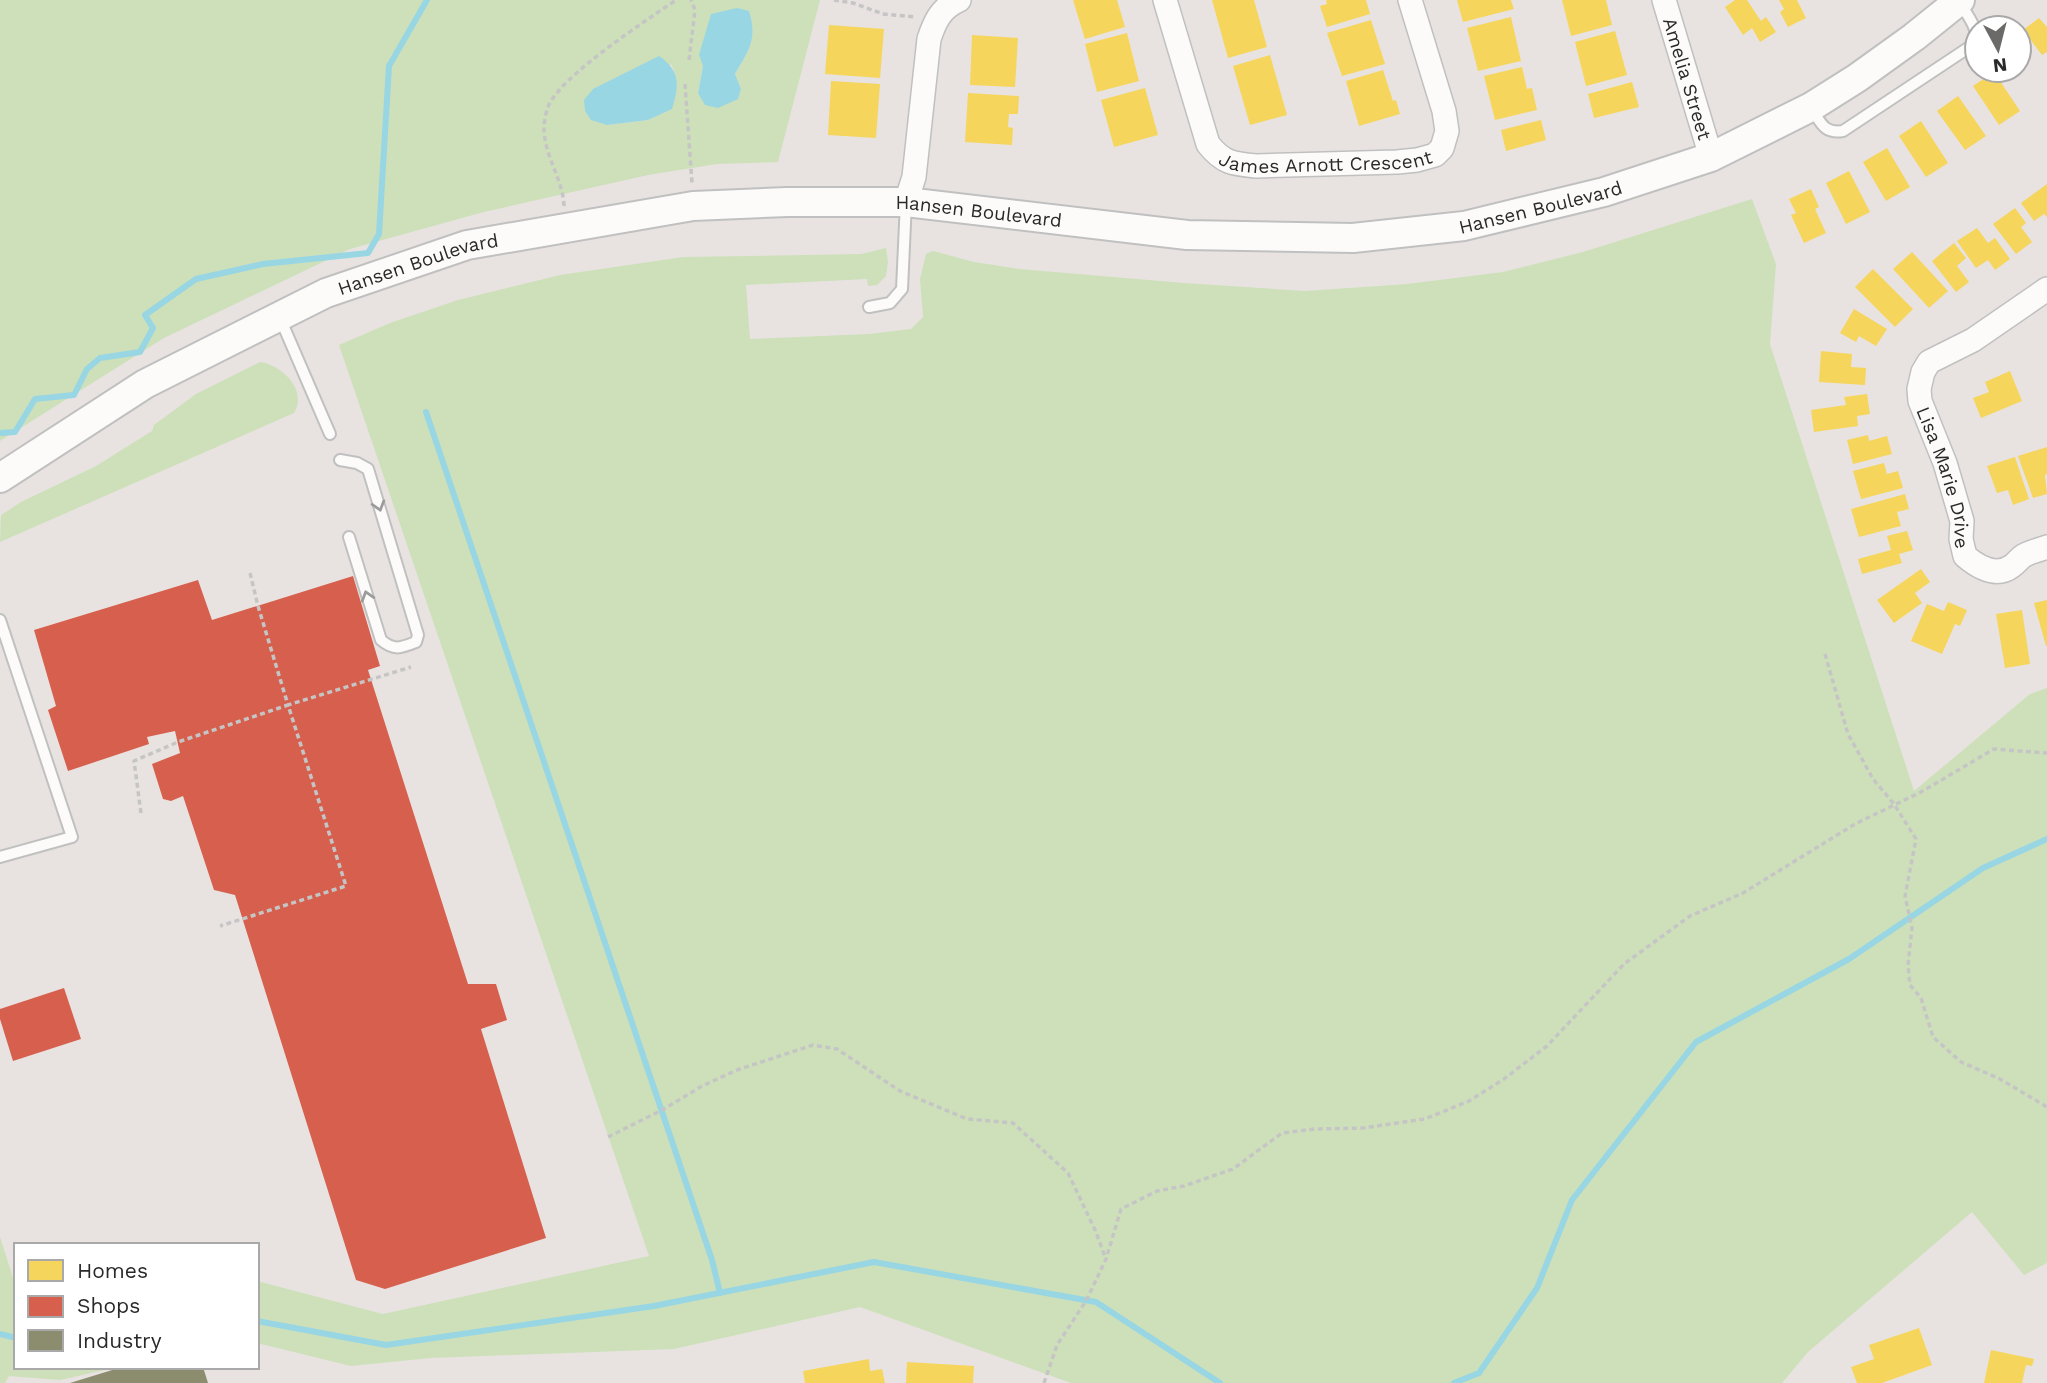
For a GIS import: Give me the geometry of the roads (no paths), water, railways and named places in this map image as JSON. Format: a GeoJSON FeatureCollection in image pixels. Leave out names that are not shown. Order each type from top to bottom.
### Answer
{"type":"FeatureCollection","features":[{"type":"Feature","properties":{"kind":"street"},"geometry":{"type":"LineString","coordinates":[[906,202],[914,177],[929,39],[935,21],[947,5],[959,0]]}},
{"type":"Feature","properties":{"kind":"street","name":"James Arnott Crescent"},"geometry":{"type":"LineString","coordinates":[[1165,0],[1208,144],[1219,158],[1256,166],[1418,160],[1435,155],[1442,148],[1447,131],[1444,111],[1410,0]]}},
{"type":"Feature","properties":{"kind":"street","name":"Amelia Street"},"geometry":{"type":"LineString","coordinates":[[1664,0],[1712,157]]}},
{"type":"Feature","properties":{"kind":"street","name":"Hansen Boulevard"},"geometry":{"type":"LineString","coordinates":[[0,478],[145,384],[326,293],[467,245],[693,206],[787,202],[906,202],[1187,235],[1353,238],[1464,226],[1604,192],[1712,157],[1811,107],[1905,44],[1959,1]]}},
{"type":"Feature","properties":{"kind":"street","name":"Lisa Marie Drive"},"geometry":{"type":"LineString","coordinates":[[2047,289],[1973,340],[1929,362],[1923,372],[1919,389],[1920,401],[1945,463],[1962,521],[1961,539],[1965,556],[1992,572],[2001,572],[2011,567],[2023,555],[2047,547]]}},
{"type":"Feature","properties":{"kind":"lane"},"geometry":{"type":"LineString","coordinates":[[1811,107],[1825,130],[1834,133],[1843,131],[1971,46],[1976,40],[1975,27],[1959,1]]}},
{"type":"Feature","properties":{"kind":"lane"},"geometry":{"type":"LineString","coordinates":[[869,307],[890,303],[902,289],[906,202]]}},
{"type":"Feature","properties":{"kind":"lane"},"geometry":{"type":"LineString","coordinates":[[279,317],[330,434]]}},
{"type":"Feature","properties":{"kind":"lane"},"geometry":{"type":"LineString","coordinates":[[340,460],[357,463],[368,469],[418,635],[416,642],[404,647],[389,647],[381,640],[349,537]]}},
{"type":"Feature","properties":{"kind":"lane"},"geometry":{"type":"LineString","coordinates":[[0,620],[72,838],[0,857]]}},
{"type":"Feature","properties":{"kind":"water"},"geometry":{"type":"Polygon","coordinates":[[[737,8],[749,11],[753,29],[751,44],[735,74],[741,89],[738,99],[718,108],[705,105],[698,93],[703,66],[699,55],[711,14],[737,8]]]}},
{"type":"Feature","properties":{"kind":"water"},"geometry":{"type":"Polygon","coordinates":[[[659,56],[675,73],[677,86],[672,109],[648,120],[607,125],[591,120],[585,111],[584,100],[593,89],[659,56]]]}},
{"type":"Feature","properties":{"kind":"waterway"},"geometry":{"type":"LineString","coordinates":[[0,433],[15,432],[35,399],[74,395],[87,369],[100,358],[140,352],[153,328],[145,315],[196,279],[263,264],[368,253],[379,234],[389,66],[427,0]]}},
{"type":"Feature","properties":{"kind":"waterway"},"geometry":{"type":"LineString","coordinates":[[426,412],[712,1260],[720,1293]]}},
{"type":"Feature","properties":{"kind":"waterway"},"geometry":{"type":"LineString","coordinates":[[1454,1383],[1479,1373],[1537,1288],[1572,1200],[1696,1042],[1849,959],[1983,868],[2047,839]]}},
{"type":"Feature","properties":{"kind":"waterway"},"geometry":{"type":"LineString","coordinates":[[259,1321],[386,1345],[654,1306],[874,1262],[1096,1302],[1220,1383]]}},
{"type":"Feature","properties":{"kind":"waterway"},"geometry":{"type":"LineString","coordinates":[[0,1334],[14,1338]]}}]}
